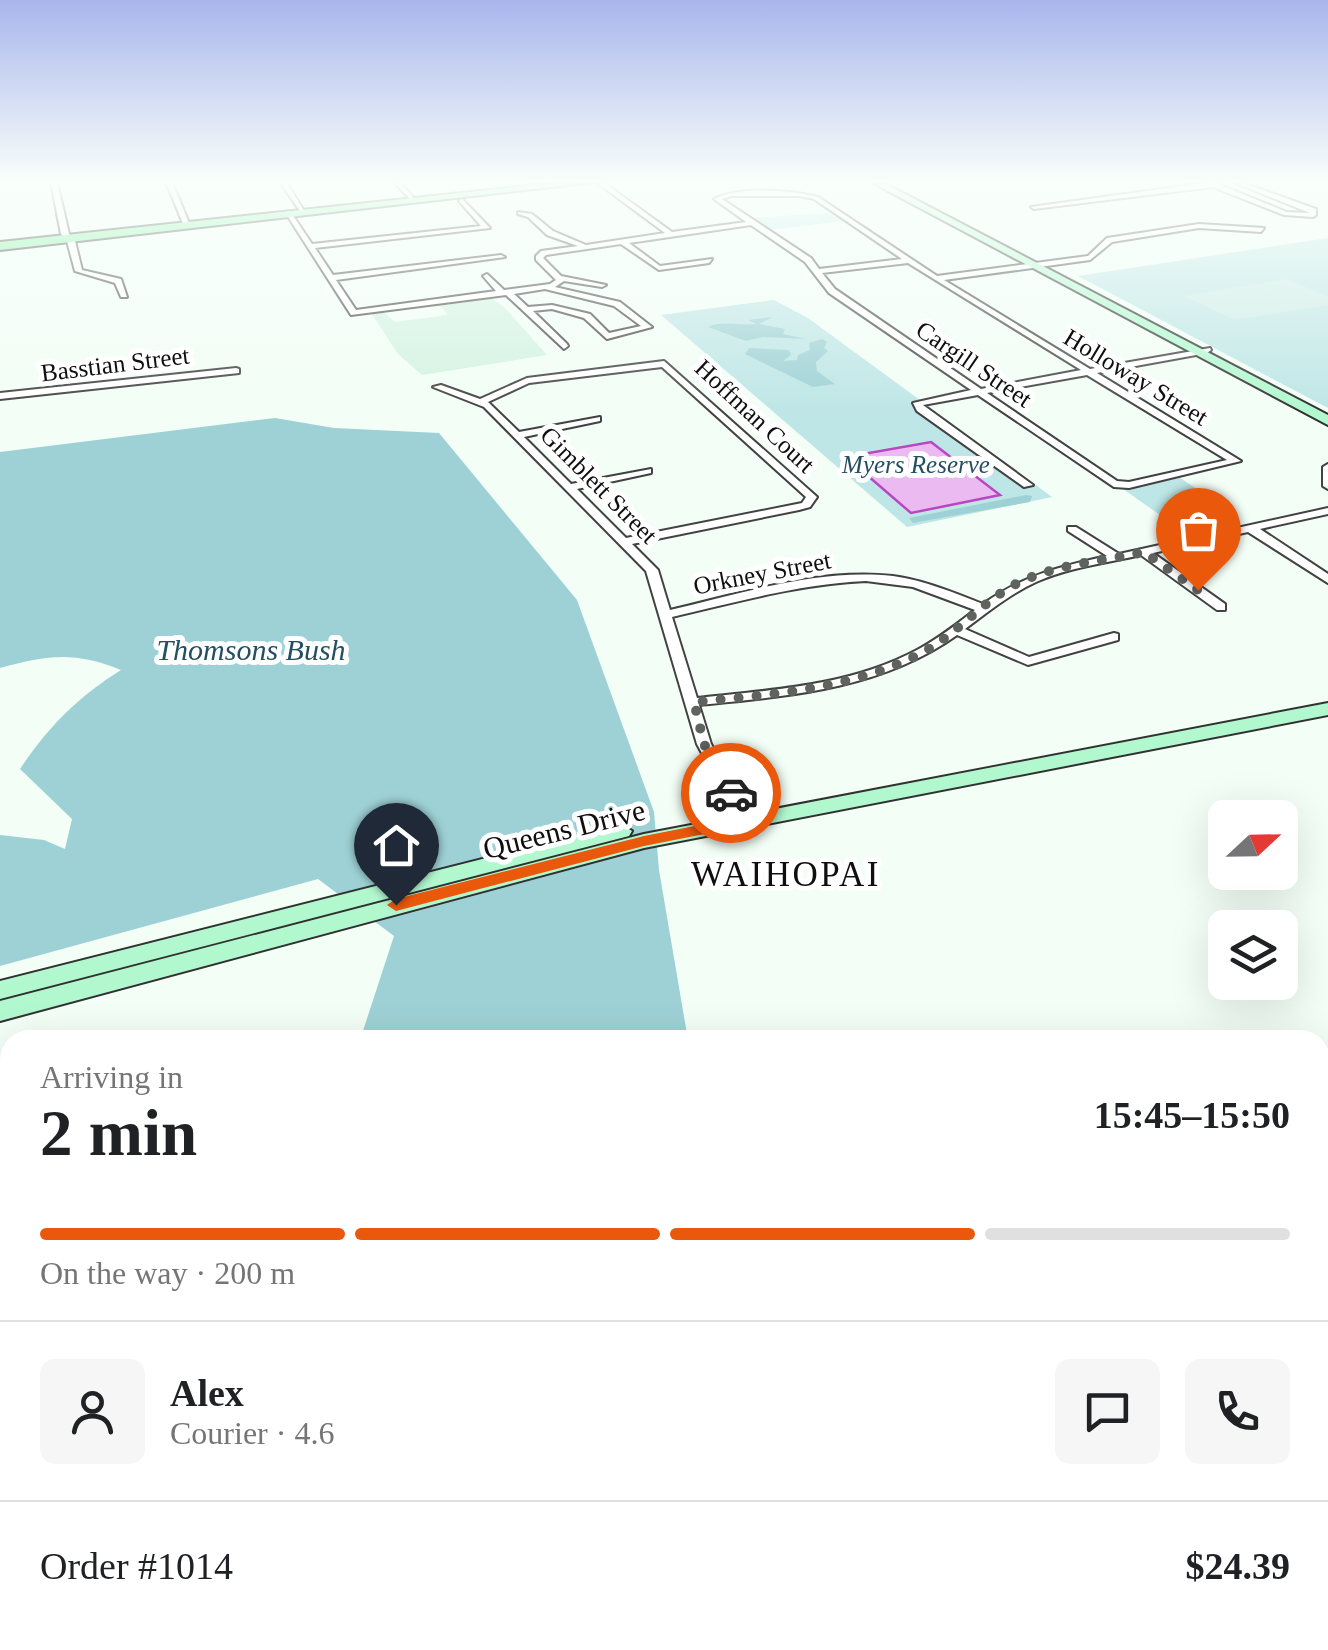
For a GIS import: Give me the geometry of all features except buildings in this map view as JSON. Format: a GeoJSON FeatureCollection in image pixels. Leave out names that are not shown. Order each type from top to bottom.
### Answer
{"type":"FeatureCollection","features":[{"type":"Feature","properties":{"kind":"main road"},"geometry":{"type":"LineString","coordinates":[[1029,259],[1328,413]]}},
{"type":"Feature","properties":{"kind":"main road"},"geometry":{"type":"LineString","coordinates":[[1202,350],[1328,421]]}},
{"type":"Feature","properties":{"kind":"main road","name":"Queens Drive"},"geometry":{"type":"LineString","coordinates":[[0,990],[72,981],[741,814],[1317,705]]}},
{"type":"Feature","properties":{"kind":"main road","name":"Queens Drive"},"geometry":{"type":"LineString","coordinates":[[0,1011],[72,981]]}},
{"type":"Feature","properties":{"kind":"street"},"geometry":{"type":"LineString","coordinates":[[75,259],[79,270],[118,281],[124,295]]}},
{"type":"Feature","properties":{"kind":"street"},"geometry":{"type":"LineString","coordinates":[[319,259],[354,312],[544,288],[557,284],[559,278]]}},
{"type":"Feature","properties":{"kind":"street"},"geometry":{"type":"LineString","coordinates":[[331,278],[484,259]]}},
{"type":"Feature","properties":{"kind":"street"},"geometry":{"type":"LineString","coordinates":[[540,259],[559,278],[602,286]]}},
{"type":"Feature","properties":{"kind":"street"},"geometry":{"type":"LineString","coordinates":[[646,259],[658,268],[710,261]]}},
{"type":"Feature","properties":{"kind":"street","name":"Cargill Street"},"geometry":{"type":"LineString","coordinates":[[802,259],[818,271],[832,291],[1114,484]]}},
{"type":"Feature","properties":{"kind":"street","name":"Holloway Street"},"geometry":{"type":"LineString","coordinates":[[905,259],[1236,461],[1129,485],[1114,484]]}},
{"type":"Feature","properties":{"kind":"street"},"geometry":{"type":"LineString","coordinates":[[936,280],[1083,259]]}},
{"type":"Feature","properties":{"kind":"street"},"geometry":{"type":"LineString","coordinates":[[818,271],[909,262]]}},
{"type":"Feature","properties":{"kind":"street"},"geometry":{"type":"LineString","coordinates":[[487,276],[521,306],[552,307],[586,316],[607,336],[648,326],[617,304],[544,288]]}},
{"type":"Feature","properties":{"kind":"street"},"geometry":{"type":"LineString","coordinates":[[530,309],[564,346]]}},
{"type":"Feature","properties":{"kind":"street"},"geometry":{"type":"LineString","coordinates":[[1028,485],[917,406],[923,400],[1202,350]]}},
{"type":"Feature","properties":{"kind":"street","name":"Hoffman Court"},"geometry":{"type":"LineString","coordinates":[[481,402],[527,382],[664,364],[812,497],[806,505],[795,508],[624,542]]}},
{"type":"Feature","properties":{"kind":"street","name":"Basstian Street"},"geometry":{"type":"LineString","coordinates":[[0,396],[236,371]]}},
{"type":"Feature","properties":{"kind":"street","name":"Gimblett Street"},"geometry":{"type":"LineString","coordinates":[[438,388],[481,402],[654,574],[704,744],[741,814]]}},
{"type":"Feature","properties":{"kind":"street"},"geometry":{"type":"LineString","coordinates":[[518,435],[597,420]]}},
{"type":"Feature","properties":{"kind":"street"},"geometry":{"type":"LineString","coordinates":[[1328,467],[1328,486]]}},
{"type":"Feature","properties":{"kind":"street"},"geometry":{"type":"LineString","coordinates":[[570,487],[647,471]]}},
{"type":"Feature","properties":{"kind":"street"},"geometry":{"type":"LineString","coordinates":[[694,702],[803,690],[876,671],[918,655],[958,631],[982,608],[1020,582],[1328,511]]}},
{"type":"Feature","properties":{"kind":"street"},"geometry":{"type":"LineString","coordinates":[[1250,528],[1328,579]]}},
{"type":"Feature","properties":{"kind":"street"},"geometry":{"type":"LineString","coordinates":[[1072,530],[1118,558]]}},
{"type":"Feature","properties":{"kind":"street"},"geometry":{"type":"LineString","coordinates":[[1144,552],[1221,607]]}},
{"type":"Feature","properties":{"kind":"street","name":"Orkney Street"},"geometry":{"type":"LineString","coordinates":[[666,615],[824,581],[861,577],[915,585],[982,608]]}},
{"type":"Feature","properties":{"kind":"street"},"geometry":{"type":"LineString","coordinates":[[958,631],[1028,661],[1114,637]]}},
{"type":"Feature","properties":{"kind":"green space"},"geometry":{"type":"Polygon","coordinates":[[[1190,259],[1328,259],[1328,408],[1078,276],[1190,259]]]}},
{"type":"Feature","properties":{"kind":"green space"},"geometry":{"type":"Polygon","coordinates":[[[490,297],[547,355],[422,375],[398,354],[371,313],[383,312],[395,322],[447,315],[440,304],[490,297]]]}},
{"type":"Feature","properties":{"kind":"green space","name":"Myers Reserve"},"geometry":{"type":"Polygon","coordinates":[[[774,300],[808,318],[1052,497],[907,527],[661,315],[774,300]]]}},
{"type":"Feature","properties":{"kind":"green space"},"geometry":{"type":"Polygon","coordinates":[[[773,317],[759,324],[785,329],[783,334],[806,339],[763,337],[746,341],[708,327],[757,324],[748,320],[773,317]]]}},
{"type":"Feature","properties":{"kind":"green space"},"geometry":{"type":"Polygon","coordinates":[[[822,339],[827,342],[824,348],[828,351],[816,362],[817,371],[835,384],[813,387],[745,354],[749,348],[789,350],[791,355],[783,361],[797,360],[798,355],[810,350],[809,343],[822,339]]]}},
{"type":"Feature","properties":{"kind":"green space","name":"Thomsons Bush"},"geometry":{"type":"Polygon","coordinates":[[[275,418],[334,428],[439,433],[577,600],[654,812],[659,870],[686,1030],[363,1030],[394,936],[318,879],[0,966],[0,835],[44,840],[65,849],[72,819],[20,769],[65,714],[121,670],[61,657],[0,668],[0,452],[275,418]]]}},
{"type":"Feature","properties":{"kind":"green space"},"geometry":{"type":"Polygon","coordinates":[[[1180,478],[1216,501],[1193,509],[1210,531],[1190,536],[1123,489],[1180,478]]]}},
{"type":"Feature","properties":{"kind":"green space"},"geometry":{"type":"Polygon","coordinates":[[[1032,496],[1030,502],[913,523],[909,518],[1032,496]]]}},
{"type":"Feature","properties":{"kind":"shaded area"},"geometry":{"type":"Polygon","coordinates":[[[1287,279],[1328,297],[1328,305],[1235,320],[1184,296],[1287,279]]]}},
{"type":"Feature","properties":{"kind":"shaded area"},"geometry":{"type":"Polygon","coordinates":[[[931,442],[1000,495],[911,513],[846,457],[931,442]]]}},
{"type":"Feature","properties":{"kind":"way so far"},"geometry":{"type":"LineString","coordinates":[[731,793],[704,744],[694,702],[803,690],[894,665],[958,631],[1006,590],[1052,572],[1144,552],[1198,590]]}},
{"type":"Feature","properties":{"kind":"district","name":"WAIHOPAI"},"geometry":{"type":"Point","coordinates":[786,874]}},
{"type":"Feature","properties":{"kind":"route"},"geometry":{"type":"LineString","coordinates":[[396,905],[644,841],[745,821],[731,793]]}}]}
